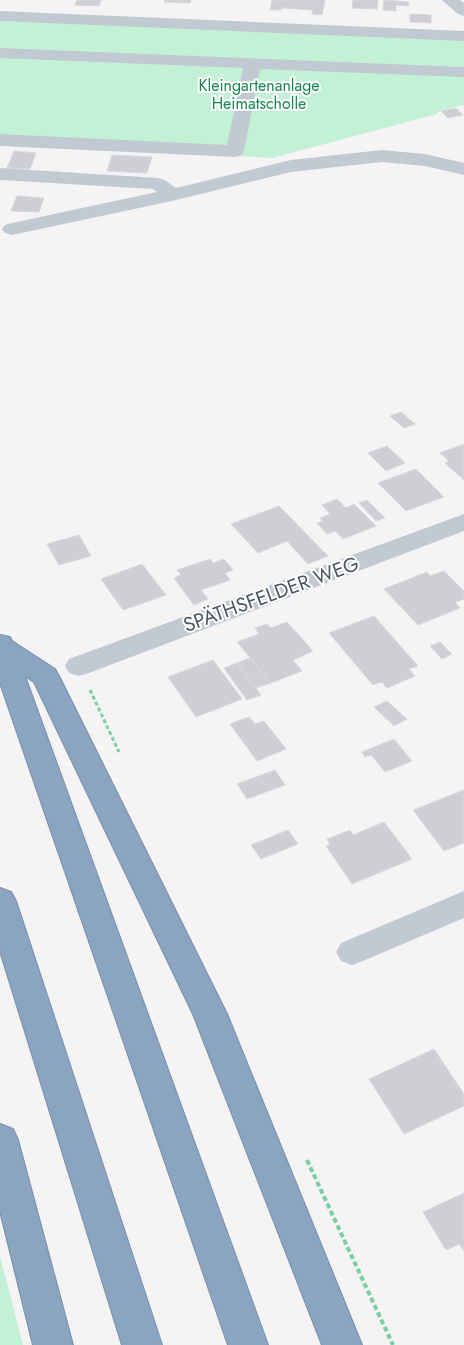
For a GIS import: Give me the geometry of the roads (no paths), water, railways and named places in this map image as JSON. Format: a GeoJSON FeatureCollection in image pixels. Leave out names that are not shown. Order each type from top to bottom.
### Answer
{"type":"FeatureCollection","features":[{"type":"Feature","properties":{"kind":"highway"},"geometry":{"type":"LineString","coordinates":[[0,646],[248,1345]]}},
{"type":"Feature","properties":{"kind":"highway"},"geometry":{"type":"LineString","coordinates":[[0,646],[45,676],[210,1014],[342,1345]]}},
{"type":"Feature","properties":{"kind":"highway"},"geometry":{"type":"LineString","coordinates":[[0,901],[142,1345]]}},
{"type":"Feature","properties":{"kind":"highway"},"geometry":{"type":"LineString","coordinates":[[0,1140],[54,1345]]}},
{"type":"Feature","properties":{"kind":"street"},"geometry":{"type":"LineString","coordinates":[[450,0],[464,12]]}},
{"type":"Feature","properties":{"kind":"street"},"geometry":{"type":"LineString","coordinates":[[0,16],[464,36]]}},
{"type":"Feature","properties":{"kind":"street"},"geometry":{"type":"LineString","coordinates":[[0,53],[464,72]]}},
{"type":"Feature","properties":{"kind":"street"},"geometry":{"type":"LineString","coordinates":[[0,140],[235,151],[252,64]]}},
{"type":"Feature","properties":{"kind":"street"},"geometry":{"type":"LineString","coordinates":[[12,229],[172,195],[291,166],[323,164],[354,158],[382,156],[425,160],[464,169]]}},
{"type":"Feature","properties":{"kind":"street"},"geometry":{"type":"LineString","coordinates":[[0,174],[158,184],[172,195]]}},
{"type":"Feature","properties":{"kind":"street","name":"SPÄTHSFELDER WEG"},"geometry":{"type":"LineString","coordinates":[[79,666],[464,522]]}},
{"type":"Feature","properties":{"kind":"street"},"geometry":{"type":"LineString","coordinates":[[352,952],[464,904]]}},
{"type":"Feature","properties":{"kind":"park label","name":"Kleingartenanlage Heimatscholle"},"geometry":{"type":"Point","coordinates":[259,94]}}]}
